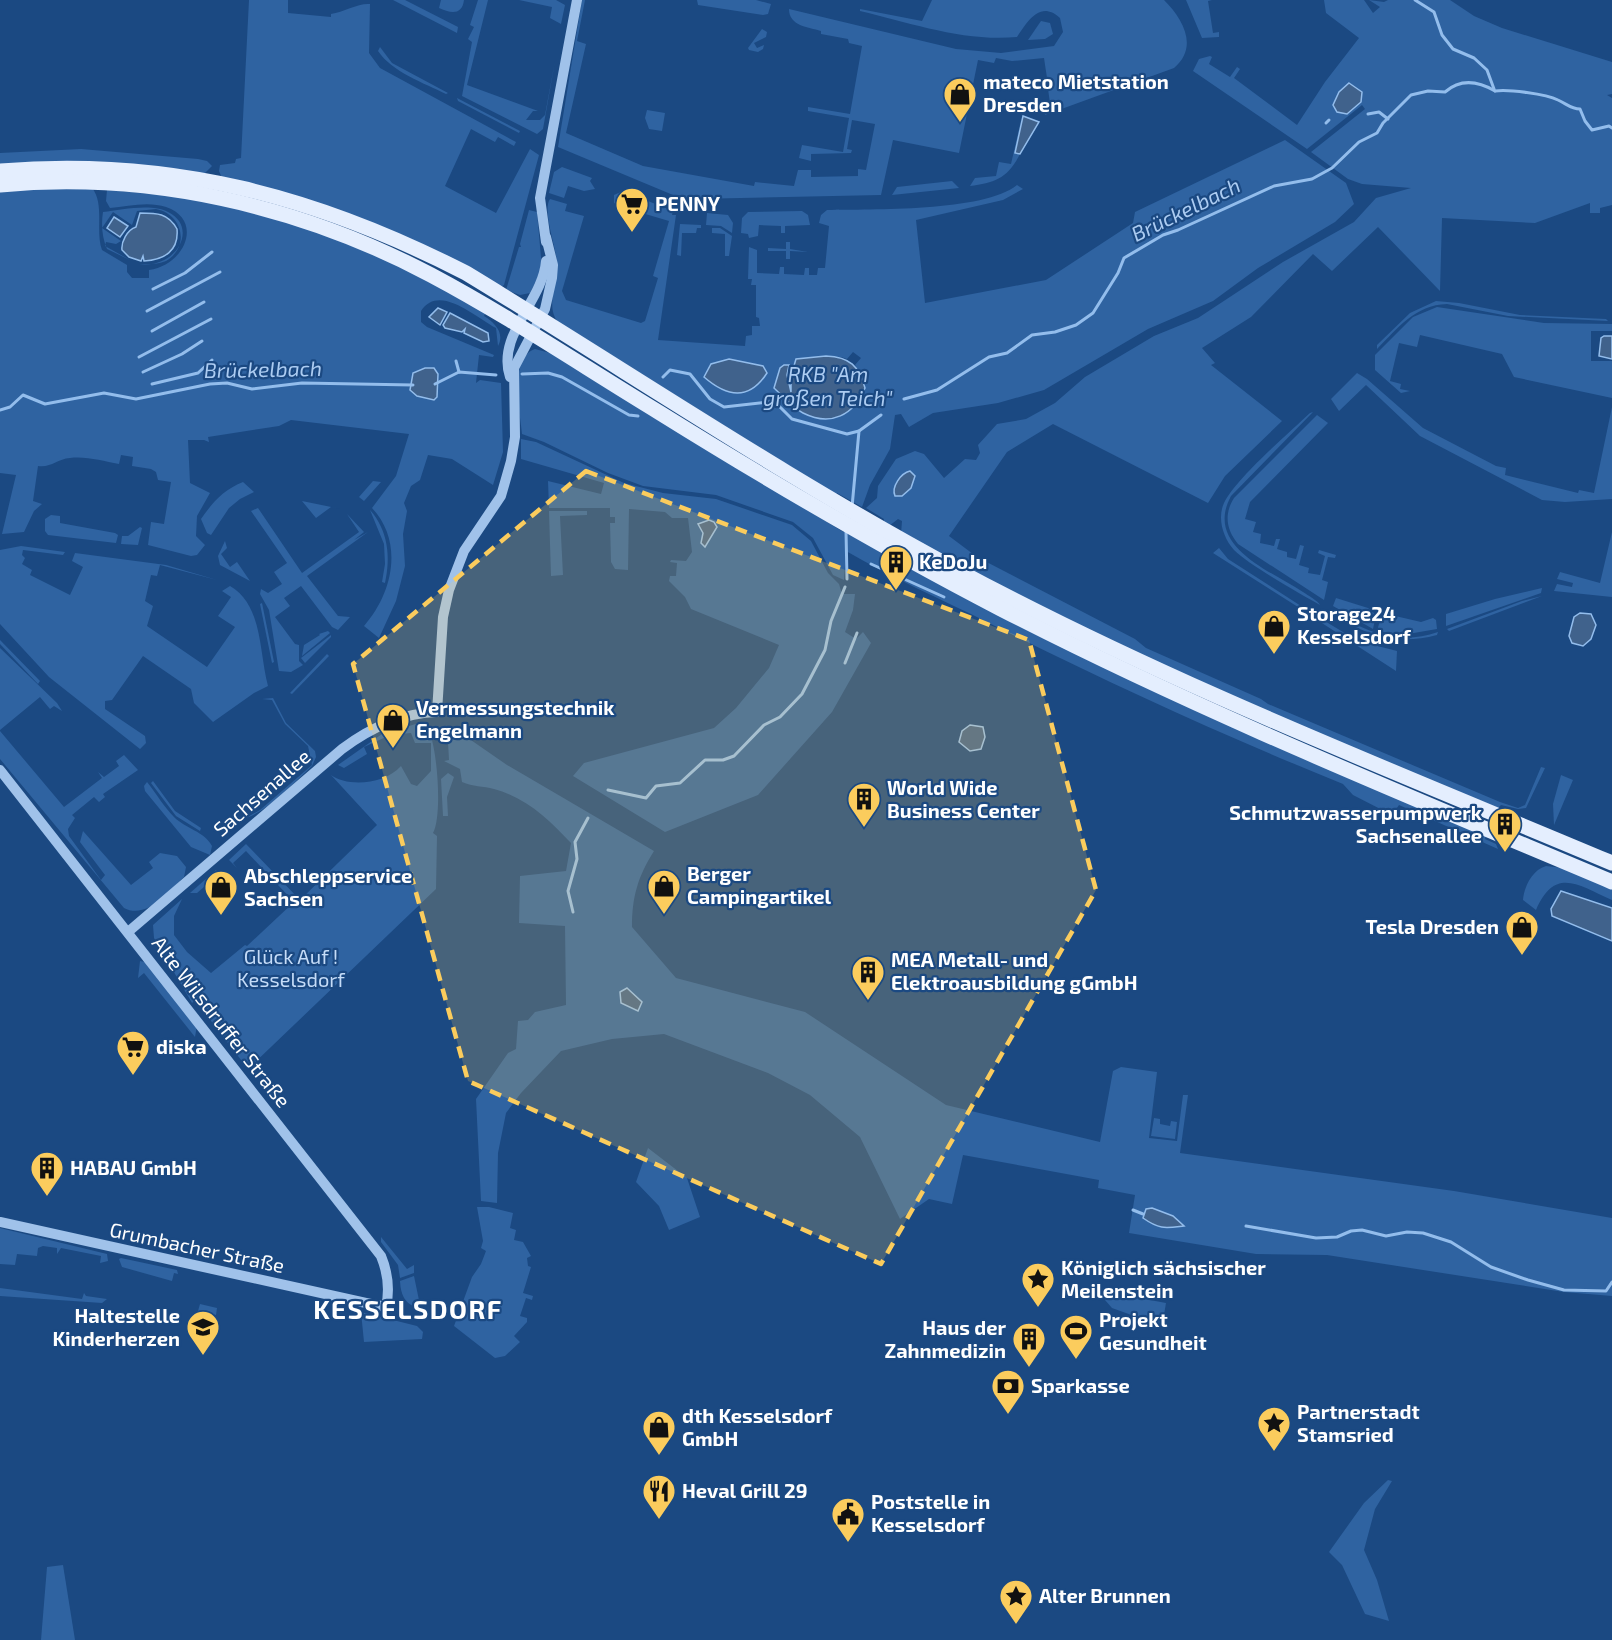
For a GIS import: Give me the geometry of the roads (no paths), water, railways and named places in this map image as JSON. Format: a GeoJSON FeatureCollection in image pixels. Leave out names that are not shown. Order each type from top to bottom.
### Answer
{"type":"FeatureCollection","features":[{"type":"Feature","properties":{"kind":"main road"},"geometry":{"type":"LineString","coordinates":[[0,171],[50,168],[111,169],[212,181],[276,196],[345,218],[408,243],[466,273],[527,310],[845,514],[1001,609],[1108,662],[1289,745],[1612,882]]}},
{"type":"Feature","properties":{"kind":"main road"},"geometry":{"type":"LineString","coordinates":[[0,185],[68,181],[136,185],[213,197],[275,212],[399,259],[845,514]]}},
{"type":"Feature","properties":{"kind":"main road"},"geometry":{"type":"LineString","coordinates":[[868,528],[1164,673],[1612,863]]}},
{"type":"Feature","properties":{"kind":"street"},"geometry":{"type":"LineString","coordinates":[[512,383],[517,359],[541,319],[549,294],[553,265],[540,198],[577,0]]}},
{"type":"Feature","properties":{"kind":"street"},"geometry":{"type":"LineString","coordinates":[[512,383],[508,355],[518,326],[544,276],[546,237]]}},
{"type":"Feature","properties":{"kind":"street","name":"Sachsenallee"},"geometry":{"type":"LineString","coordinates":[[128,932],[360,735],[390,721],[421,712],[437,712],[443,617],[449,590],[464,551],[501,496],[511,461],[515,437],[512,383]]}},
{"type":"Feature","properties":{"kind":"street","name":"Alte Wilsdruffer Straße"},"geometry":{"type":"LineString","coordinates":[[0,770],[381,1256],[388,1281],[386,1307]]}},
{"type":"Feature","properties":{"kind":"street","name":"Grumbacher Straße"},"geometry":{"type":"LineString","coordinates":[[0,1222],[386,1307]]}},
{"type":"Feature","properties":{"kind":"water"},"geometry":{"type":"Polygon","coordinates":[[[1349,83],[1362,92],[1361,102],[1347,114],[1337,112],[1333,105],[1339,92],[1349,83]]]}},
{"type":"Feature","properties":{"kind":"water"},"geometry":{"type":"Polygon","coordinates":[[[1023,116],[1039,122],[1020,154],[1015,153],[1023,116]]]}},
{"type":"Feature","properties":{"kind":"water"},"geometry":{"type":"Polygon","coordinates":[[[140,213],[162,215],[174,224],[177,229],[176,243],[169,253],[158,259],[144,261],[143,256],[141,261],[129,257],[122,250],[122,243],[130,231],[136,227],[140,213]]]}},
{"type":"Feature","properties":{"kind":"water"},"geometry":{"type":"Polygon","coordinates":[[[114,217],[128,226],[120,237],[107,228],[114,217]]]}},
{"type":"Feature","properties":{"kind":"water"},"geometry":{"type":"Polygon","coordinates":[[[438,308],[447,312],[440,325],[429,317],[438,308]]]}},
{"type":"Feature","properties":{"kind":"water"},"geometry":{"type":"Polygon","coordinates":[[[450,313],[488,333],[489,341],[483,342],[464,333],[465,329],[462,332],[445,328],[443,325],[450,313]]]}},
{"type":"Feature","properties":{"kind":"water"},"geometry":{"type":"Polygon","coordinates":[[[1612,336],[1612,359],[1599,356],[1601,338],[1612,336]]]}},
{"type":"Feature","properties":{"kind":"water","name":"RKB \"Am großen Teich\""},"geometry":{"type":"Polygon","coordinates":[[[826,356],[841,358],[852,364],[860,374],[865,388],[855,405],[848,411],[840,416],[823,419],[799,411],[774,388],[780,368],[784,365],[789,365],[787,375],[791,392],[791,376],[796,359],[826,356]]]}},
{"type":"Feature","properties":{"kind":"water"},"geometry":{"type":"Polygon","coordinates":[[[729,359],[763,366],[767,373],[760,382],[745,392],[729,392],[704,377],[711,364],[729,359]]]}},
{"type":"Feature","properties":{"kind":"water"},"geometry":{"type":"Polygon","coordinates":[[[425,368],[434,368],[438,374],[437,397],[434,400],[417,396],[410,390],[413,373],[425,368]]]}},
{"type":"Feature","properties":{"kind":"water"},"geometry":{"type":"Polygon","coordinates":[[[910,471],[915,476],[911,488],[902,496],[895,496],[894,489],[898,481],[903,474],[910,471]]]}},
{"type":"Feature","properties":{"kind":"water"},"geometry":{"type":"Polygon","coordinates":[[[709,520],[717,527],[705,547],[701,543],[703,533],[698,524],[709,520]]]}},
{"type":"Feature","properties":{"kind":"water"},"geometry":{"type":"Polygon","coordinates":[[[1580,613],[1591,614],[1596,625],[1591,639],[1583,646],[1572,643],[1569,636],[1574,617],[1580,613]]]}},
{"type":"Feature","properties":{"kind":"water"},"geometry":{"type":"Polygon","coordinates":[[[970,725],[983,727],[985,737],[981,749],[970,751],[959,742],[962,731],[970,725]]]}},
{"type":"Feature","properties":{"kind":"water"},"geometry":{"type":"Polygon","coordinates":[[[1561,891],[1612,908],[1612,941],[1552,916],[1551,909],[1561,891]]]}},
{"type":"Feature","properties":{"kind":"water"},"geometry":{"type":"Polygon","coordinates":[[[627,988],[642,1002],[638,1011],[621,1003],[620,992],[627,988]]]}},
{"type":"Feature","properties":{"kind":"water"},"geometry":{"type":"Polygon","coordinates":[[[1152,1208],[1173,1216],[1184,1226],[1154,1225],[1143,1218],[1146,1209],[1152,1208]]]}},
{"type":"Feature","properties":{"kind":"waterway"},"geometry":{"type":"LineString","coordinates":[[1415,0],[1434,12],[1442,35],[1453,49],[1474,58],[1487,70],[1494,89]]}},
{"type":"Feature","properties":{"kind":"waterway","name":"Brückelbach"},"geometry":{"type":"LineString","coordinates":[[904,399],[937,390],[989,357],[1007,353],[1032,335],[1055,332],[1076,325],[1093,313],[1118,273],[1124,258],[1163,235],[1274,186],[1312,179],[1332,168],[1359,142],[1377,133],[1383,123],[1411,95],[1428,91],[1445,92],[1463,83],[1476,83],[1495,91]]}},
{"type":"Feature","properties":{"kind":"waterway"},"geometry":{"type":"LineString","coordinates":[[1495,91],[1527,92],[1552,98],[1580,109],[1592,130],[1609,126],[1612,128]]}},
{"type":"Feature","properties":{"kind":"waterway"},"geometry":{"type":"LineString","coordinates":[[1368,114],[1379,112],[1388,119]]}},
{"type":"Feature","properties":{"kind":"waterway"},"geometry":{"type":"LineString","coordinates":[[1326,123],[1329,120]]}},
{"type":"Feature","properties":{"kind":"waterway"},"geometry":{"type":"LineString","coordinates":[[153,289],[185,273],[212,252]]}},
{"type":"Feature","properties":{"kind":"waterway"},"geometry":{"type":"LineString","coordinates":[[147,311],[220,272]]}},
{"type":"Feature","properties":{"kind":"waterway"},"geometry":{"type":"LineString","coordinates":[[152,331],[204,302]]}},
{"type":"Feature","properties":{"kind":"waterway"},"geometry":{"type":"LineString","coordinates":[[139,357],[211,319]]}},
{"type":"Feature","properties":{"kind":"waterway"},"geometry":{"type":"LineString","coordinates":[[143,372],[182,354],[202,341]]}},
{"type":"Feature","properties":{"kind":"waterway"},"geometry":{"type":"LineString","coordinates":[[152,384],[198,373],[212,360]]}},
{"type":"Feature","properties":{"kind":"waterway"},"geometry":{"type":"LineString","coordinates":[[456,361],[459,372]]}},
{"type":"Feature","properties":{"kind":"waterway","name":"Brückelbach"},"geometry":{"type":"LineString","coordinates":[[663,377],[670,370],[690,374],[710,399],[724,407],[769,402],[778,405],[792,419],[847,434],[859,431],[881,415]]}},
{"type":"Feature","properties":{"kind":"waterway","name":"Brückelbach"},"geometry":{"type":"LineString","coordinates":[[435,384],[459,372],[496,375]]}},
{"type":"Feature","properties":{"kind":"waterway","name":"Brückelbach"},"geometry":{"type":"LineString","coordinates":[[522,374],[548,373],[562,377],[629,415],[638,416]]}},
{"type":"Feature","properties":{"kind":"waterway","name":"Brückelbach"},"geometry":{"type":"LineString","coordinates":[[0,410],[10,407],[23,395],[45,404],[104,393],[136,399],[210,384],[227,383],[252,389],[302,383],[413,385]]}},
{"type":"Feature","properties":{"kind":"waterway"},"geometry":{"type":"LineString","coordinates":[[852,507],[859,431]]}},
{"type":"Feature","properties":{"kind":"waterway"},"geometry":{"type":"LineString","coordinates":[[846,531],[847,579]]}},
{"type":"Feature","properties":{"kind":"waterway"},"geometry":{"type":"LineString","coordinates":[[871,564],[944,597]]}},
{"type":"Feature","properties":{"kind":"waterway"},"geometry":{"type":"LineString","coordinates":[[608,790],[646,798],[656,786],[680,783],[705,760],[723,760],[734,756],[764,725],[780,717],[802,694],[825,650],[831,621],[845,587]]}},
{"type":"Feature","properties":{"kind":"waterway"},"geometry":{"type":"LineString","coordinates":[[845,663],[857,633]]}},
{"type":"Feature","properties":{"kind":"waterway"},"geometry":{"type":"LineString","coordinates":[[573,912],[568,891],[577,859],[575,842],[588,818]]}},
{"type":"Feature","properties":{"kind":"waterway"},"geometry":{"type":"LineString","coordinates":[[1133,1210],[1143,1214]]}},
{"type":"Feature","properties":{"kind":"waterway"},"geometry":{"type":"LineString","coordinates":[[1246,1226],[1316,1238],[1337,1237],[1351,1231],[1362,1230],[1386,1236],[1407,1232],[1423,1233],[1451,1242],[1491,1267],[1564,1290],[1606,1291],[1612,1282]]}},
{"type":"Feature","properties":{"kind":"place","name":"mateco Mietstation Dresden"},"geometry":{"type":"Point","coordinates":[960,123]}},
{"type":"Feature","properties":{"kind":"place","name":"PENNY"},"geometry":{"type":"Point","coordinates":[632,233]}},
{"type":"Feature","properties":{"kind":"place","name":"KeDoJu"},"geometry":{"type":"Point","coordinates":[896,591]}},
{"type":"Feature","properties":{"kind":"place","name":"Storage24 Kesselsdorf"},"geometry":{"type":"Point","coordinates":[1274,655]}},
{"type":"Feature","properties":{"kind":"place","name":"Vermessungstechnik Engelmann"},"geometry":{"type":"Point","coordinates":[393,749]}},
{"type":"Feature","properties":{"kind":"place","name":"World Wide Business Center"},"geometry":{"type":"Point","coordinates":[864,828]}},
{"type":"Feature","properties":{"kind":"place","name":"Schmutzwasserpumpwerk Sachsenallee"},"geometry":{"type":"Point","coordinates":[1505,853]}},
{"type":"Feature","properties":{"kind":"place","name":"Berger Campingartikel"},"geometry":{"type":"Point","coordinates":[664,915]}},
{"type":"Feature","properties":{"kind":"place","name":"Abschleppservice Sachsen"},"geometry":{"type":"Point","coordinates":[221,916]}},
{"type":"Feature","properties":{"kind":"place","name":"Tesla Dresden"},"geometry":{"type":"Point","coordinates":[1522,956]}},
{"type":"Feature","properties":{"kind":"place","name":"MEA Metall- und Elektroausbildung gGmbH"},"geometry":{"type":"Point","coordinates":[868,1001]}},
{"type":"Feature","properties":{"kind":"place","name":"diska"},"geometry":{"type":"Point","coordinates":[133,1076]}},
{"type":"Feature","properties":{"kind":"place","name":"HABAU GmbH"},"geometry":{"type":"Point","coordinates":[47,1197]}},
{"type":"Feature","properties":{"kind":"place","name":"Königlich sächsischer Meilenstein"},"geometry":{"type":"Point","coordinates":[1038,1308]}},
{"type":"Feature","properties":{"kind":"place","name":"Haltestelle Kinderherzen"},"geometry":{"type":"Point","coordinates":[203,1356]}},
{"type":"Feature","properties":{"kind":"place","name":"Projekt Gesundheit"},"geometry":{"type":"Point","coordinates":[1076,1360]}},
{"type":"Feature","properties":{"kind":"place","name":"Haus der Zahnmedizin"},"geometry":{"type":"Point","coordinates":[1029,1368]}},
{"type":"Feature","properties":{"kind":"place","name":"Sparkasse"},"geometry":{"type":"Point","coordinates":[1008,1415]}},
{"type":"Feature","properties":{"kind":"place","name":"Partnerstadt Stamsried"},"geometry":{"type":"Point","coordinates":[1274,1452]}},
{"type":"Feature","properties":{"kind":"place","name":"dth Kesselsdorf GmbH"},"geometry":{"type":"Point","coordinates":[659,1456]}},
{"type":"Feature","properties":{"kind":"place","name":"Heval Grill 29"},"geometry":{"type":"Point","coordinates":[659,1520]}},
{"type":"Feature","properties":{"kind":"place","name":"Poststelle in Kesselsdorf"},"geometry":{"type":"Point","coordinates":[848,1543]}},
{"type":"Feature","properties":{"kind":"place","name":"Alter Brunnen"},"geometry":{"type":"Point","coordinates":[1016,1625]}},
{"type":"Feature","properties":{"kind":"district","name":"KESSELSDORF"},"geometry":{"type":"Point","coordinates":[408,1310]}},
{"type":"Feature","properties":{"kind":"park label","name":"Glück Auf ! Kesselsdorf"},"geometry":{"type":"Point","coordinates":[291,968]}}]}
